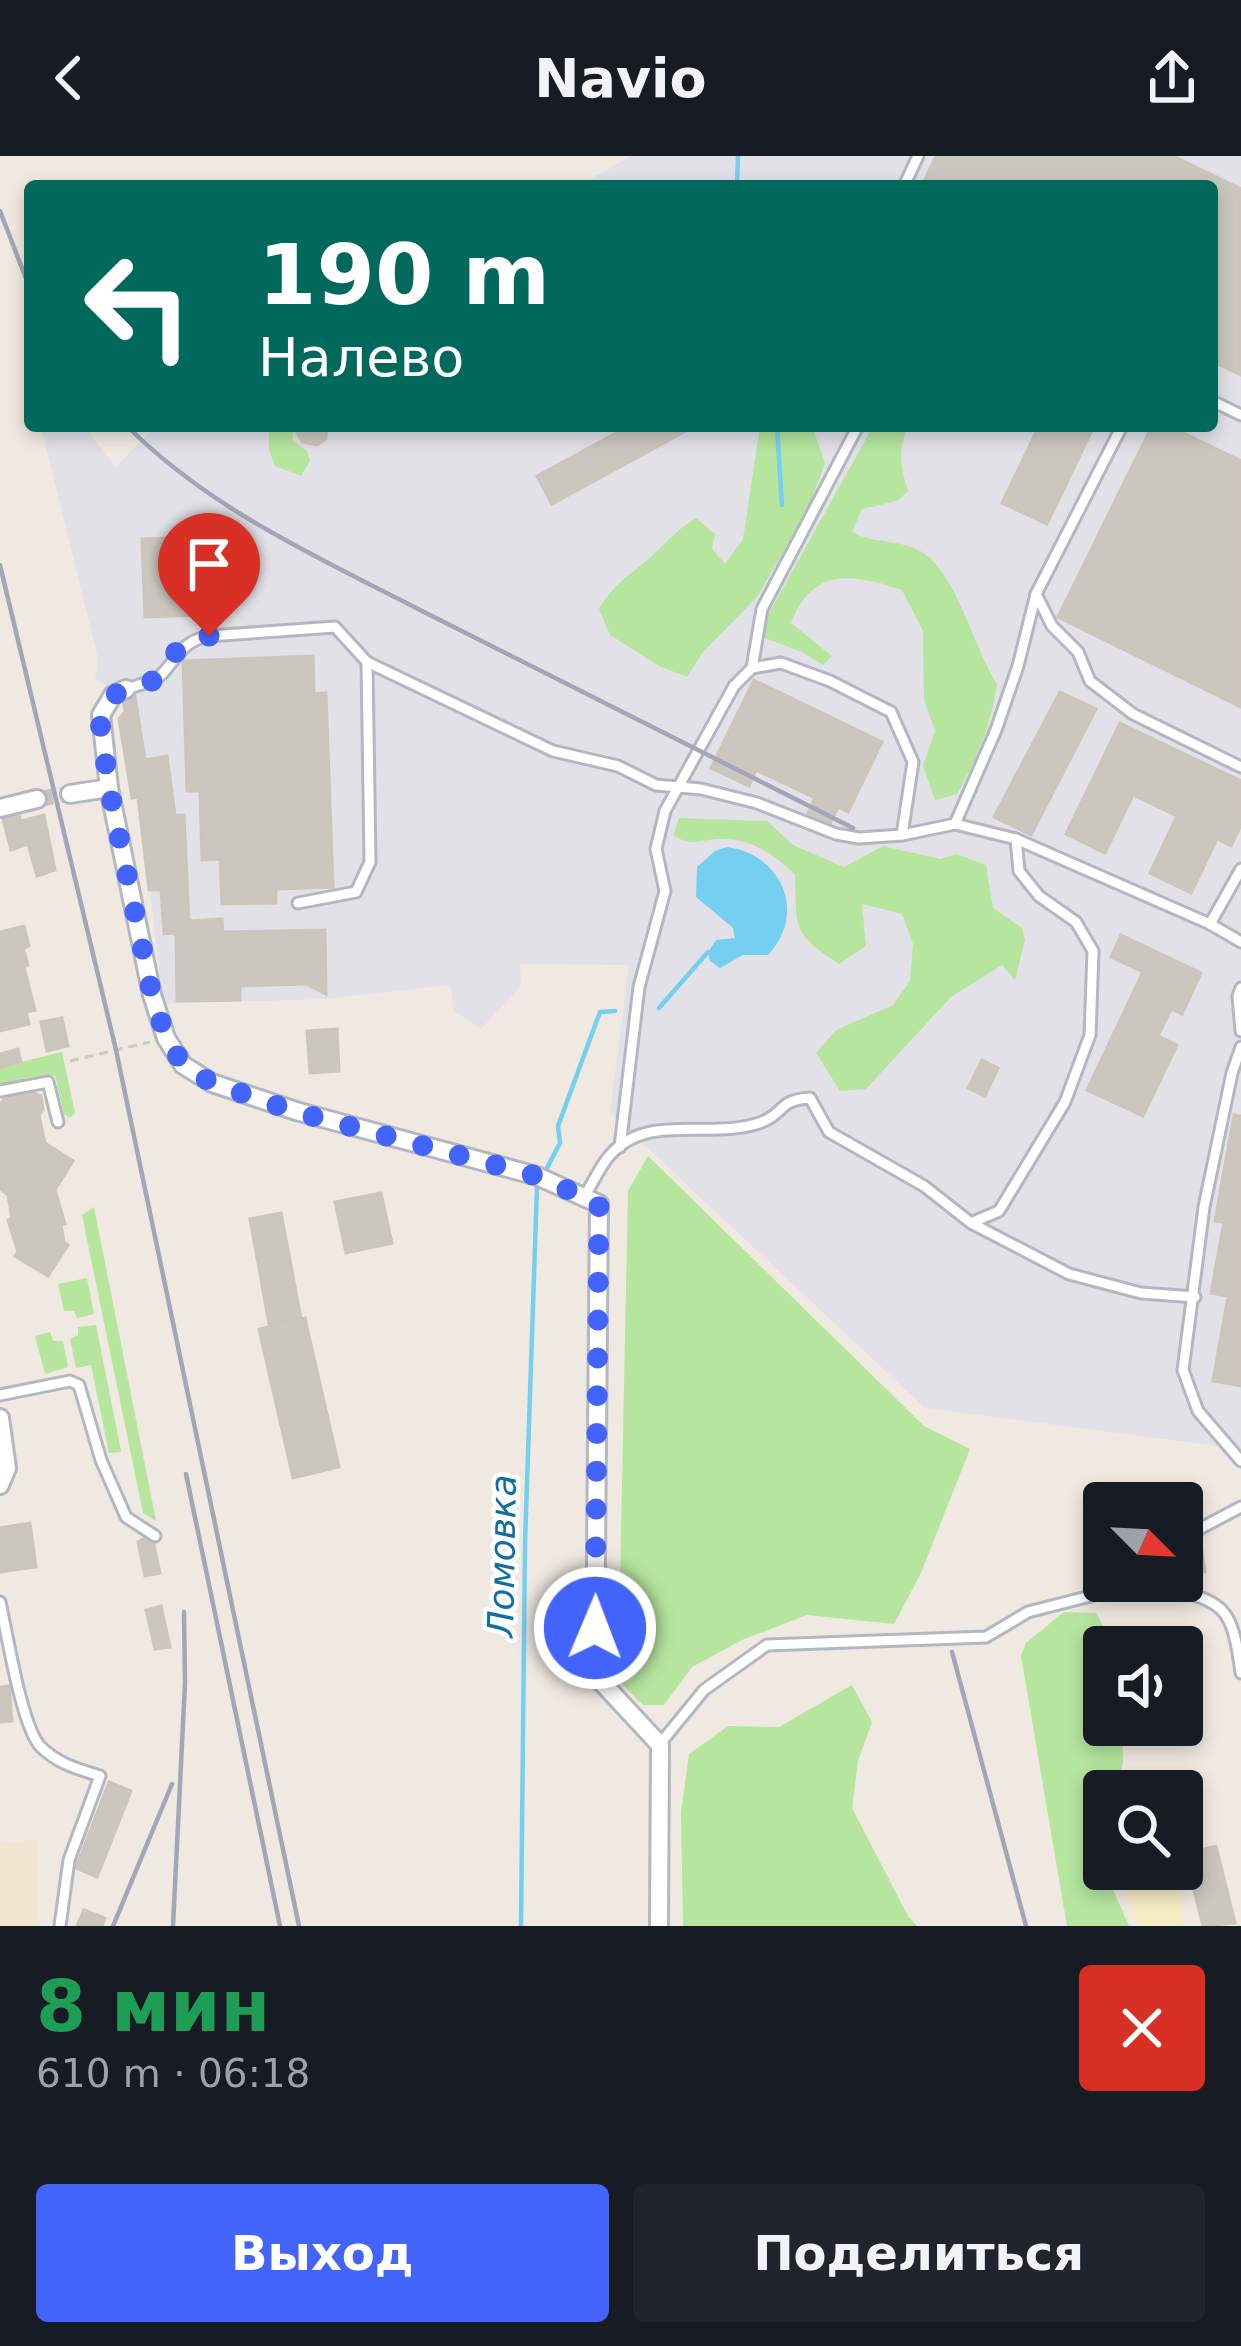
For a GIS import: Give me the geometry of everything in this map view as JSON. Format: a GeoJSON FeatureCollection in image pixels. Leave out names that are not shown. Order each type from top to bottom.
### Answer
{"type":"FeatureCollection","features":[{"type":"Feature","properties":{"kind":"street"},"geometry":{"type":"LineString","coordinates":[[127,689],[113,695],[101,715],[109,788],[152,995],[166,1037],[183,1065],[212,1083],[296,1112],[537,1176],[599,1204],[595,1676],[659,1745],[658,1926]]}},
{"type":"Feature","properties":{"kind":"street"},"geometry":{"type":"LineString","coordinates":[[70,794],[109,788]]}},
{"type":"Feature","properties":{"kind":"street"},"geometry":{"type":"LineString","coordinates":[[1,802],[37,800]]}},
{"type":"Feature","properties":{"kind":"street"},"geometry":{"type":"LineString","coordinates":[[0,1418],[7,1468],[0,1485]]}},
{"type":"Feature","properties":{"kind":"lane"},"geometry":{"type":"LineString","coordinates":[[752,668],[762,609],[854,432]]}},
{"type":"Feature","properties":{"kind":"lane"},"geometry":{"type":"LineString","coordinates":[[955,824],[1011,688],[1036,594],[1119,432]]}},
{"type":"Feature","properties":{"kind":"lane"},"geometry":{"type":"LineString","coordinates":[[1036,594],[1052,626],[1078,652],[1090,682],[1133,714],[1241,767]]}},
{"type":"Feature","properties":{"kind":"lane"},"geometry":{"type":"LineString","coordinates":[[127,689],[162,675],[176,652],[193,640],[335,627],[368,662],[553,751],[618,766],[656,785],[757,803],[836,834],[859,838],[902,835],[955,824],[1016,839],[1241,942]]}},
{"type":"Feature","properties":{"kind":"lane"},"geometry":{"type":"LineString","coordinates":[[298,903],[356,892],[370,862],[368,662]]}},
{"type":"Feature","properties":{"kind":"lane"},"geometry":{"type":"LineString","coordinates":[[620,1147],[639,987],[664,891],[656,848],[664,812],[734,686],[752,668],[781,663],[891,712],[913,762],[902,835]]}},
{"type":"Feature","properties":{"kind":"lane"},"geometry":{"type":"LineString","coordinates":[[971,1223],[999,1211],[1021,1178],[1064,1102],[1090,1034],[1093,951],[1076,922],[1039,896],[1019,871],[1016,839]]}},
{"type":"Feature","properties":{"kind":"lane"},"geometry":{"type":"LineString","coordinates":[[1210,924],[1241,869]]}},
{"type":"Feature","properties":{"kind":"lane"},"geometry":{"type":"LineString","coordinates":[[1241,988],[1241,1031]]}},
{"type":"Feature","properties":{"kind":"lane"},"geometry":{"type":"LineString","coordinates":[[1241,1047],[1204,1207],[1184,1370],[1198,1411],[1241,1461]]}},
{"type":"Feature","properties":{"kind":"lane"},"geometry":{"type":"LineString","coordinates":[[0,1091],[48,1082],[58,1122]]}},
{"type":"Feature","properties":{"kind":"lane"},"geometry":{"type":"LineString","coordinates":[[585,1196],[610,1155],[644,1130],[717,1129],[764,1121],[790,1099],[810,1098],[829,1132],[924,1186],[971,1223],[1069,1274],[1141,1293],[1195,1297]]}},
{"type":"Feature","properties":{"kind":"lane"},"geometry":{"type":"LineString","coordinates":[[0,1394],[70,1381],[78,1384],[98,1452],[126,1517],[155,1537]]}},
{"type":"Feature","properties":{"kind":"lane"},"geometry":{"type":"LineString","coordinates":[[1203,1527],[1241,1507]]}},
{"type":"Feature","properties":{"kind":"lane"},"geometry":{"type":"LineString","coordinates":[[659,1745],[704,1690],[767,1645],[986,1637],[1028,1612],[1083,1598]]}},
{"type":"Feature","properties":{"kind":"lane"},"geometry":{"type":"LineString","coordinates":[[1203,1599],[1219,1604],[1235,1627],[1241,1673]]}},
{"type":"Feature","properties":{"kind":"lane"},"geometry":{"type":"LineString","coordinates":[[0,1602],[37,1744],[65,1765],[100,1776],[69,1860],[60,1926]]}},
{"type":"Feature","properties":{"kind":"path"},"geometry":{"type":"LineString","coordinates":[[70,1061],[166,1037]]}},
{"type":"Feature","properties":{"kind":"shaded area"},"geometry":{"type":"Polygon","coordinates":[[[631,156],[1241,156],[1241,1449],[925,1408],[610,1113],[629,965],[520,964],[521,986],[481,1029],[454,1011],[450,985],[324,999],[163,1004],[126,684],[105,685],[95,679],[98,659],[42,432],[89,432],[116,467],[149,432],[1218,432],[1218,180],[589,180],[631,156]]]}},
{"type":"Feature","properties":{"kind":"shaded area"},"geometry":{"type":"Polygon","coordinates":[[[37,1840],[39,1926],[0,1926],[0,1843],[37,1840]]]}},
{"type":"Feature","properties":{"kind":"green space"},"geometry":{"type":"Polygon","coordinates":[[[269,432],[294,432],[292,440],[307,451],[310,461],[301,476],[275,466],[269,432]]]}},
{"type":"Feature","properties":{"kind":"green space"},"geometry":{"type":"Polygon","coordinates":[[[759,432],[814,432],[825,463],[809,507],[757,597],[703,652],[687,677],[659,666],[610,635],[599,609],[619,583],[681,528],[696,518],[715,534],[712,549],[725,564],[743,539],[759,432]]]}},
{"type":"Feature","properties":{"kind":"green space"},"geometry":{"type":"Polygon","coordinates":[[[870,432],[906,432],[901,458],[908,491],[897,501],[862,509],[852,532],[912,547],[930,558],[950,585],[997,684],[987,728],[957,794],[935,800],[923,766],[935,731],[924,700],[923,631],[902,590],[851,578],[822,583],[810,592],[791,623],[832,656],[823,665],[757,635],[870,432]]]}},
{"type":"Feature","properties":{"kind":"green space"},"geometry":{"type":"Polygon","coordinates":[[[679,818],[767,821],[793,845],[844,867],[883,846],[940,859],[956,854],[986,865],[993,908],[1022,928],[1025,940],[1015,980],[1002,965],[951,997],[866,1089],[840,1091],[816,1053],[836,1030],[893,1005],[910,981],[913,944],[902,914],[862,904],[866,946],[839,964],[812,944],[800,928],[795,874],[770,854],[742,841],[692,842],[673,836],[679,818]]]}},
{"type":"Feature","properties":{"kind":"green space"},"geometry":{"type":"Polygon","coordinates":[[[62,1052],[75,1113],[70,1118],[64,1114],[55,1076],[0,1086],[0,1067],[62,1052]]]}},
{"type":"Feature","properties":{"kind":"green space"},"geometry":{"type":"Polygon","coordinates":[[[648,1156],[924,1426],[970,1449],[920,1575],[894,1624],[807,1615],[742,1640],[692,1667],[664,1705],[643,1705],[618,1680],[628,1191],[648,1156]]]}},
{"type":"Feature","properties":{"kind":"green space"},"geometry":{"type":"Polygon","coordinates":[[[94,1207],[156,1521],[143,1513],[82,1215],[94,1207]]]}},
{"type":"Feature","properties":{"kind":"green space"},"geometry":{"type":"Polygon","coordinates":[[[87,1278],[94,1314],[77,1318],[74,1311],[64,1311],[58,1284],[87,1278]]]}},
{"type":"Feature","properties":{"kind":"green space"},"geometry":{"type":"Polygon","coordinates":[[[96,1325],[120,1452],[109,1453],[91,1365],[76,1368],[70,1339],[78,1335],[78,1327],[96,1325]]]}},
{"type":"Feature","properties":{"kind":"green space"},"geometry":{"type":"Polygon","coordinates":[[[50,1332],[53,1341],[63,1341],[68,1367],[45,1374],[35,1336],[50,1332]]]}},
{"type":"Feature","properties":{"kind":"green space"},"geometry":{"type":"Polygon","coordinates":[[[1064,1612],[1096,1613],[1103,1626],[1083,1626],[1083,1746],[1123,1746],[1123,1762],[1121,1770],[1083,1770],[1083,1890],[1113,1890],[1129,1926],[1067,1926],[1021,1656],[1026,1643],[1064,1612]]]}},
{"type":"Feature","properties":{"kind":"green space"},"geometry":{"type":"Polygon","coordinates":[[[852,1685],[872,1722],[858,1761],[852,1808],[917,1926],[683,1926],[681,1812],[689,1754],[728,1726],[779,1727],[852,1685]]]}},
{"type":"Feature","properties":{"kind":"sand"},"geometry":{"type":"Polygon","coordinates":[[[1180,1890],[1183,1918],[1179,1926],[1140,1926],[1123,1891],[1180,1890]]]}},
{"type":"Feature","properties":{"kind":"water"},"geometry":{"type":"Polygon","coordinates":[[[727,847],[762,861],[783,888],[787,904],[780,938],[768,955],[743,955],[720,968],[710,961],[708,952],[716,940],[735,938],[733,928],[696,897],[697,867],[727,847]]]}},
{"type":"Feature","properties":{"kind":"building"},"geometry":{"type":"Polygon","coordinates":[[[936,156],[1173,156],[1241,189],[1241,375],[1218,364],[1218,180],[925,180],[936,156]]]}},
{"type":"Feature","properties":{"kind":"building"},"geometry":{"type":"Polygon","coordinates":[[[327,432],[326,439],[317,445],[302,442],[297,433],[327,432]]]}},
{"type":"Feature","properties":{"kind":"building"},"geometry":{"type":"Polygon","coordinates":[[[618,432],[684,432],[552,504],[537,476],[618,432]]]}},
{"type":"Feature","properties":{"kind":"building"},"geometry":{"type":"Polygon","coordinates":[[[1036,432],[1091,432],[1047,524],[1002,503],[1036,432]]]}},
{"type":"Feature","properties":{"kind":"building"},"geometry":{"type":"Polygon","coordinates":[[[1149,432],[1181,432],[1241,461],[1241,707],[1058,617],[1149,432]]]}},
{"type":"Feature","properties":{"kind":"building"},"geometry":{"type":"Polygon","coordinates":[[[200,537],[202,615],[145,617],[142,539],[200,537]]]}},
{"type":"Feature","properties":{"kind":"building"},"geometry":{"type":"Polygon","coordinates":[[[313,656],[314,694],[326,693],[333,887],[276,889],[276,903],[222,904],[220,859],[202,860],[200,791],[187,791],[183,661],[313,656]]]}},
{"type":"Feature","properties":{"kind":"building"},"geometry":{"type":"Polygon","coordinates":[[[754,680],[882,742],[848,812],[838,807],[830,824],[808,813],[815,798],[756,770],[749,786],[711,768],[754,680]]]}},
{"type":"Feature","properties":{"kind":"building"},"geometry":{"type":"Polygon","coordinates":[[[1060,692],[1096,709],[1031,835],[994,817],[1060,692]]]}},
{"type":"Feature","properties":{"kind":"building"},"geometry":{"type":"Polygon","coordinates":[[[135,696],[145,760],[167,756],[175,815],[184,815],[189,921],[222,919],[223,932],[325,930],[326,994],[306,984],[240,986],[240,1000],[177,1001],[176,933],[164,934],[161,890],[149,890],[138,797],[132,798],[119,719],[125,712],[123,698],[135,696]]]}},
{"type":"Feature","properties":{"kind":"building"},"geometry":{"type":"Polygon","coordinates":[[[1120,723],[1241,781],[1241,825],[1231,846],[1217,839],[1191,893],[1150,873],[1177,816],[1133,795],[1105,853],[1066,834],[1120,723]]]}},
{"type":"Feature","properties":{"kind":"building"},"geometry":{"type":"Polygon","coordinates":[[[19,815],[21,821],[44,815],[55,870],[37,876],[28,844],[11,850],[3,819],[19,815]]]}},
{"type":"Feature","properties":{"kind":"building"},"geometry":{"type":"Polygon","coordinates":[[[24,926],[29,946],[23,948],[28,965],[24,967],[35,1010],[26,1012],[29,1024],[0,1031],[0,932],[24,926]]]}},
{"type":"Feature","properties":{"kind":"building"},"geometry":{"type":"Polygon","coordinates":[[[1121,935],[1201,973],[1182,1014],[1171,1009],[1158,1036],[1177,1045],[1143,1116],[1087,1090],[1143,972],[1111,957],[1121,935]]]}},
{"type":"Feature","properties":{"kind":"building"},"geometry":{"type":"Polygon","coordinates":[[[62,1018],[68,1046],[47,1051],[41,1022],[62,1018]]]}},
{"type":"Feature","properties":{"kind":"building"},"geometry":{"type":"Polygon","coordinates":[[[337,1029],[339,1071],[310,1073],[307,1031],[337,1029]]]}},
{"type":"Feature","properties":{"kind":"building"},"geometry":{"type":"Polygon","coordinates":[[[18,1049],[21,1062],[0,1067],[0,1054],[18,1049]]]}},
{"type":"Feature","properties":{"kind":"building"},"geometry":{"type":"Polygon","coordinates":[[[982,1060],[998,1068],[985,1096],[968,1088],[982,1060]]]}},
{"type":"Feature","properties":{"kind":"building"},"geometry":{"type":"Polygon","coordinates":[[[29,1091],[41,1096],[39,1115],[45,1143],[73,1161],[55,1190],[68,1245],[48,1276],[15,1256],[8,1195],[0,1189],[0,1105],[6,1096],[29,1091]]]}},
{"type":"Feature","properties":{"kind":"building"},"geometry":{"type":"Polygon","coordinates":[[[1234,1115],[1241,1116],[1241,1386],[1213,1381],[1228,1296],[1211,1293],[1224,1222],[1215,1221],[1234,1115]]]}},
{"type":"Feature","properties":{"kind":"building"},"geometry":{"type":"Polygon","coordinates":[[[381,1193],[392,1243],[346,1253],[335,1202],[381,1193]]]}},
{"type":"Feature","properties":{"kind":"building"},"geometry":{"type":"Polygon","coordinates":[[[281,1213],[301,1318],[269,1324],[250,1219],[281,1213]]]}},
{"type":"Feature","properties":{"kind":"building"},"geometry":{"type":"Polygon","coordinates":[[[305,1318],[339,1467],[293,1478],[259,1329],[305,1318]]]}},
{"type":"Feature","properties":{"kind":"building"},"geometry":{"type":"Polygon","coordinates":[[[30,1523],[36,1567],[0,1572],[0,1528],[30,1523]]]}},
{"type":"Feature","properties":{"kind":"building"},"geometry":{"type":"Polygon","coordinates":[[[147,1537],[153,1540],[160,1573],[145,1576],[138,1542],[147,1537]]]}},
{"type":"Feature","properties":{"kind":"building"},"geometry":{"type":"Polygon","coordinates":[[[161,1606],[170,1647],[155,1649],[146,1610],[161,1606]]]}},
{"type":"Feature","properties":{"kind":"building"},"geometry":{"type":"Polygon","coordinates":[[[9,1686],[12,1721],[0,1722],[0,1687],[9,1686]]]}},
{"type":"Feature","properties":{"kind":"building"},"geometry":{"type":"Polygon","coordinates":[[[109,1782],[131,1791],[97,1877],[76,1868],[109,1782]]]}},
{"type":"Feature","properties":{"kind":"building"},"geometry":{"type":"Polygon","coordinates":[[[1216,1846],[1235,1923],[1203,1926],[1194,1890],[1203,1890],[1203,1849],[1216,1846]]]}},
{"type":"Feature","properties":{"kind":"building"},"geometry":{"type":"Polygon","coordinates":[[[84,1910],[105,1918],[102,1926],[77,1926],[84,1910]]]}},
{"type":"Feature","properties":{"kind":"waterway"},"geometry":{"type":"LineString","coordinates":[[737,180],[738,156]]}},
{"type":"Feature","properties":{"kind":"waterway"},"geometry":{"type":"LineString","coordinates":[[777,432],[782,505]]}},
{"type":"Feature","properties":{"kind":"waterway"},"geometry":{"type":"LineString","coordinates":[[659,1008],[708,952]]}},
{"type":"Feature","properties":{"kind":"waterway","name":"Ломовка"},"geometry":{"type":"LineString","coordinates":[[547,1168],[560,1143],[558,1126],[600,1012],[615,1011]]}},
{"type":"Feature","properties":{"kind":"waterway","name":"Ломовка"},"geometry":{"type":"LineString","coordinates":[[521,1926],[525,1543],[537,1187]]}},
{"type":"Feature","properties":{"kind":"tunnel"},"geometry":{"type":"LineString","coordinates":[[37,799],[70,794]]}},
{"type":"Feature","properties":{"kind":"railway"},"geometry":{"type":"LineString","coordinates":[[0,211],[24,273]]}},
{"type":"Feature","properties":{"kind":"railway"},"geometry":{"type":"LineString","coordinates":[[133,432],[229,507],[304,550],[853,828]]}},
{"type":"Feature","properties":{"kind":"railway"},"geometry":{"type":"LineString","coordinates":[[0,565],[116,1050],[299,1926]]}},
{"type":"Feature","properties":{"kind":"railway"},"geometry":{"type":"LineString","coordinates":[[186,1474],[280,1926]]}},
{"type":"Feature","properties":{"kind":"railway"},"geometry":{"type":"LineString","coordinates":[[173,1926],[184,1612]]}},
{"type":"Feature","properties":{"kind":"railway"},"geometry":{"type":"LineString","coordinates":[[952,1652],[1026,1926]]}},
{"type":"Feature","properties":{"kind":"railway"},"geometry":{"type":"LineString","coordinates":[[113,1926],[172,1784]]}},
{"type":"Feature","properties":{"kind":"route"},"geometry":{"type":"LineString","coordinates":[[209,636],[176,652],[155,680],[113,695],[100,722],[152,995],[166,1037],[183,1065],[212,1083],[296,1112],[537,1176],[599,1204],[595,1628]]}}]}
